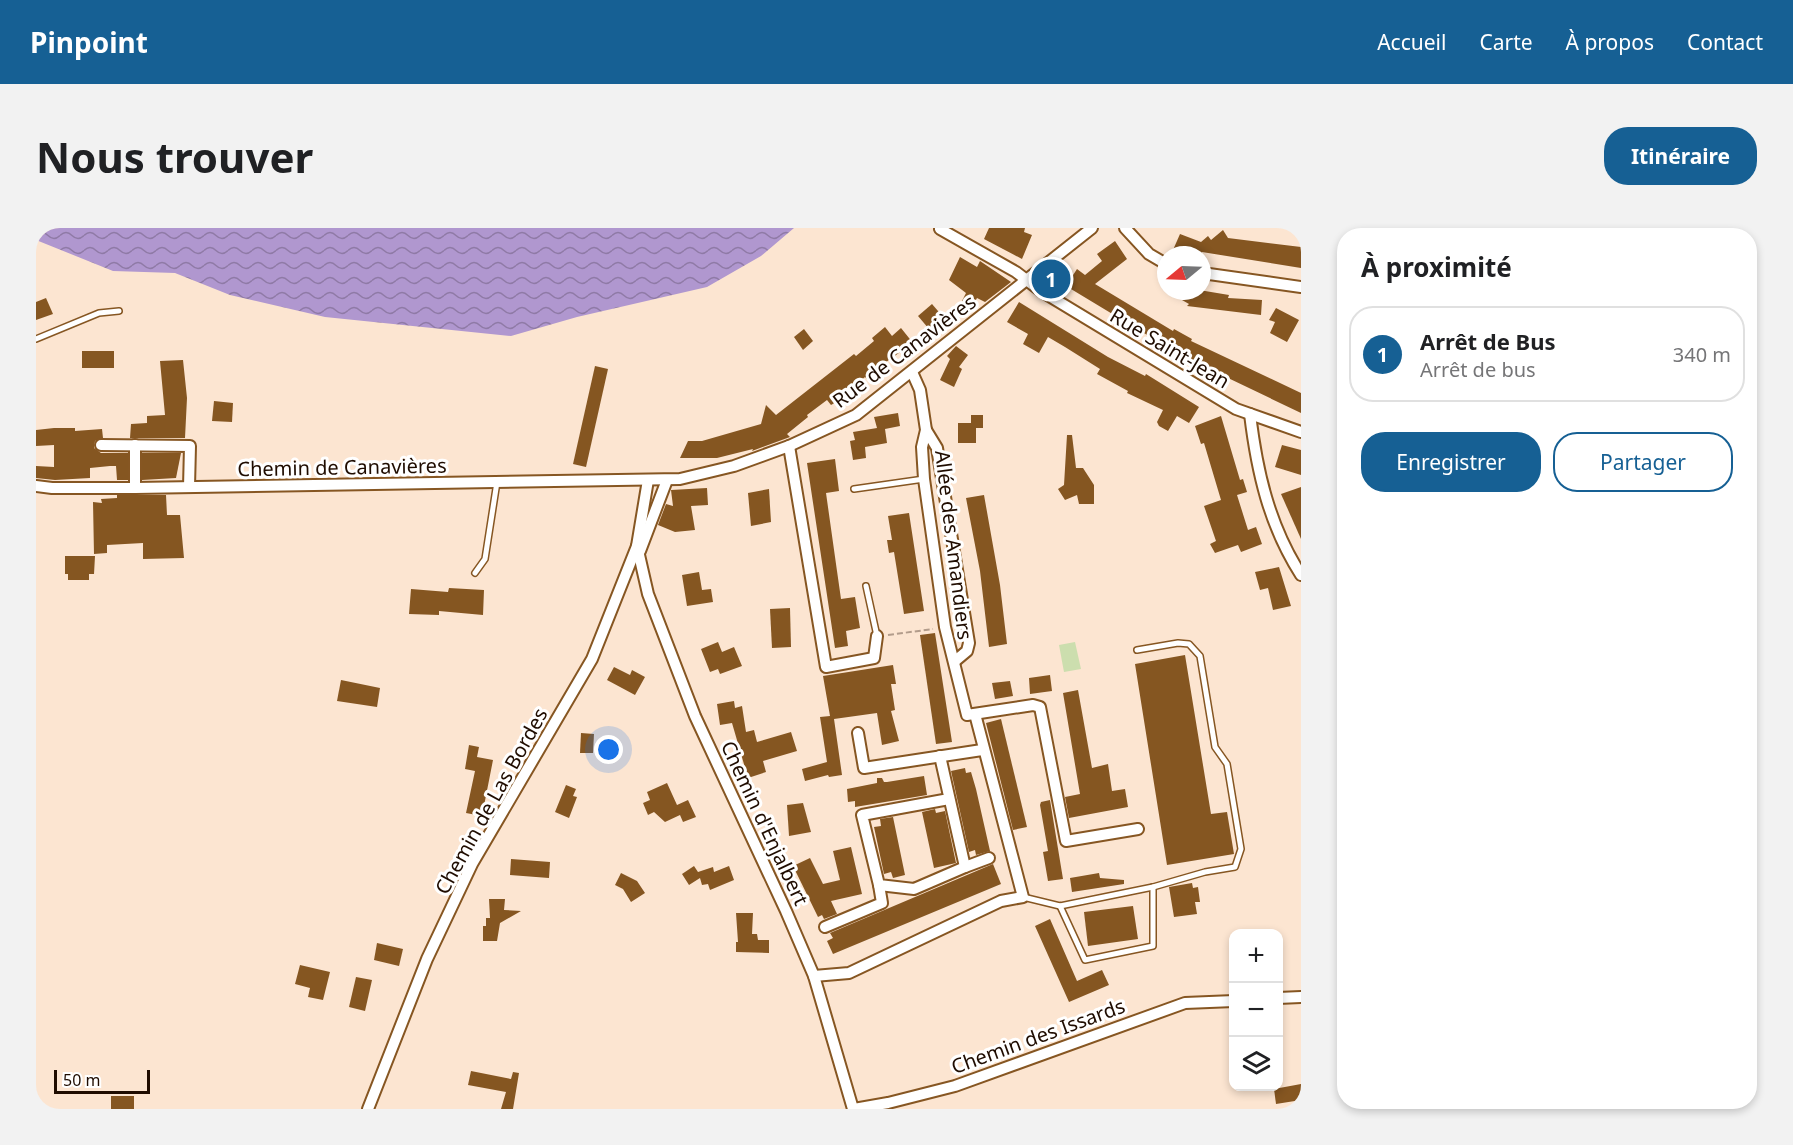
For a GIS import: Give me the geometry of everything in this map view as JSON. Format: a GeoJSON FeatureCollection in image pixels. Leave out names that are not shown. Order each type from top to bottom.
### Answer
{"type":"FeatureCollection","features":[{"type":"Feature","properties":{"kind":"street","name":"Rue de Canavières"},"geometry":{"type":"LineString","coordinates":[[648,480],[680,479],[735,466],[789,446],[856,415],[1092,228]]}},
{"type":"Feature","properties":{"kind":"street"},"geometry":{"type":"LineString","coordinates":[[1125,228],[1149,254],[1157,259]]}},
{"type":"Feature","properties":{"kind":"street","name":"Rue Saint-Jean"},"geometry":{"type":"LineString","coordinates":[[940,229],[1226,403],[1301,432]]}},
{"type":"Feature","properties":{"kind":"street"},"geometry":{"type":"LineString","coordinates":[[1211,274],[1301,288]]}},
{"type":"Feature","properties":{"kind":"street","name":"Allée des Amandiers"},"geometry":{"type":"LineString","coordinates":[[912,372],[920,390],[926,430],[922,447],[924,479],[945,627],[955,661],[963,707],[967,715],[975,714],[982,750],[1023,897]]}},
{"type":"Feature","properties":{"kind":"street"},"geometry":{"type":"LineString","coordinates":[[1250,414],[1256,468],[1276,527],[1301,575]]}},
{"type":"Feature","properties":{"kind":"street"},"geometry":{"type":"LineString","coordinates":[[926,430],[937,448],[969,643],[967,651],[955,661]]}},
{"type":"Feature","properties":{"kind":"street"},"geometry":{"type":"LineString","coordinates":[[101,445],[190,446],[189,487]]}},
{"type":"Feature","properties":{"kind":"street"},"geometry":{"type":"LineString","coordinates":[[135,445],[135,488]]}},
{"type":"Feature","properties":{"kind":"street"},"geometry":{"type":"LineString","coordinates":[[789,446],[825,667],[874,658],[877,636]]}},
{"type":"Feature","properties":{"kind":"street"},"geometry":{"type":"LineString","coordinates":[[924,479],[942,474]]}},
{"type":"Feature","properties":{"kind":"street","name":"Chemin de Canavières"},"geometry":{"type":"LineString","coordinates":[[36,486],[135,488],[648,480]]}},
{"type":"Feature","properties":{"kind":"street","name":"Chemin d'Enjalbert"},"geometry":{"type":"LineString","coordinates":[[648,480],[638,550],[648,594],[696,716],[782,901],[814,976],[853,1109]]}},
{"type":"Feature","properties":{"kind":"street"},"geometry":{"type":"LineString","coordinates":[[638,550],[667,480]]}},
{"type":"Feature","properties":{"kind":"street","name":"Chemin de Las Bordes"},"geometry":{"type":"LineString","coordinates":[[368,1109],[427,959],[472,864],[592,659],[638,550]]}},
{"type":"Feature","properties":{"kind":"street"},"geometry":{"type":"LineString","coordinates":[[975,714],[1034,705],[1040,707],[1066,841],[1138,829]]}},
{"type":"Feature","properties":{"kind":"street"},"geometry":{"type":"LineString","coordinates":[[858,733],[864,768],[982,750]]}},
{"type":"Feature","properties":{"kind":"street"},"geometry":{"type":"LineString","coordinates":[[940,756],[965,867]]}},
{"type":"Feature","properties":{"kind":"street"},"geometry":{"type":"LineString","coordinates":[[825,927],[882,903],[862,815],[949,799]]}},
{"type":"Feature","properties":{"kind":"street"},"geometry":{"type":"LineString","coordinates":[[879,885],[914,889],[989,858]]}},
{"type":"Feature","properties":{"kind":"street"},"geometry":{"type":"LineString","coordinates":[[814,976],[849,973],[1001,901],[1023,897]]}},
{"type":"Feature","properties":{"kind":"street"},"geometry":{"type":"LineString","coordinates":[[1283,998],[1301,997]]}},
{"type":"Feature","properties":{"kind":"street","name":"Chemin des Issards"},"geometry":{"type":"LineString","coordinates":[[853,1109],[888,1104],[955,1086],[1185,1003],[1229,1001]]}},
{"type":"Feature","properties":{"kind":"lane"},"geometry":{"type":"LineString","coordinates":[[36,339],[99,313],[119,311]]}},
{"type":"Feature","properties":{"kind":"lane"},"geometry":{"type":"LineString","coordinates":[[854,489],[924,479]]}},
{"type":"Feature","properties":{"kind":"lane"},"geometry":{"type":"LineString","coordinates":[[475,573],[485,560],[497,482]]}},
{"type":"Feature","properties":{"kind":"lane"},"geometry":{"type":"LineString","coordinates":[[866,586],[877,636]]}},
{"type":"Feature","properties":{"kind":"lane"},"geometry":{"type":"LineString","coordinates":[[1023,897],[1060,906],[1235,867],[1241,849],[1227,764],[1215,747],[1200,656],[1189,644],[1178,643],[1137,650]]}},
{"type":"Feature","properties":{"kind":"lane"},"geometry":{"type":"LineString","coordinates":[[1060,906],[1085,960],[1153,946],[1153,887]]}},
{"type":"Feature","properties":{"kind":"path"},"geometry":{"type":"LineString","coordinates":[[877,636],[945,627]]}},
{"type":"Feature","properties":{"kind":"green space"},"geometry":{"type":"Polygon","coordinates":[[[1075,642],[1081,669],[1064,672],[1059,645],[1075,642]]]}},
{"type":"Feature","properties":{"kind":"water"},"geometry":{"type":"Polygon","coordinates":[[[36,228],[794,228],[761,256],[707,287],[577,317],[511,336],[325,317],[230,295],[175,273],[113,271],[36,240],[36,228]]]}},
{"type":"Feature","properties":{"kind":"building"},"geometry":{"type":"Polygon","coordinates":[[[989,228],[1025,228],[1024,232],[1032,235],[1022,259],[984,239],[989,228]]]}},
{"type":"Feature","properties":{"kind":"building"},"geometry":{"type":"Polygon","coordinates":[[[1223,230],[1228,238],[1301,247],[1301,268],[1211,253],[1211,246],[1175,246],[1180,234],[1201,242],[1208,236],[1211,240],[1223,230]]]}},
{"type":"Feature","properties":{"kind":"building"},"geometry":{"type":"Polygon","coordinates":[[[1115,241],[1127,259],[1095,284],[1173,331],[1174,329],[1192,339],[1191,341],[1301,393],[1301,413],[1182,356],[1066,286],[1077,269],[1085,275],[1102,261],[1097,254],[1115,241]]]}},
{"type":"Feature","properties":{"kind":"building"},"geometry":{"type":"Polygon","coordinates":[[[960,257],[977,267],[980,261],[1011,282],[985,302],[977,298],[972,307],[962,301],[966,293],[949,280],[960,257]]]}},
{"type":"Feature","properties":{"kind":"building"},"geometry":{"type":"Polygon","coordinates":[[[1211,292],[1229,295],[1228,298],[1262,300],[1261,315],[1187,306],[1189,304],[1182,300],[1211,300],[1211,292]]]}},
{"type":"Feature","properties":{"kind":"building"},"geometry":{"type":"Polygon","coordinates":[[[46,298],[53,314],[36,320],[36,302],[46,298]]]}},
{"type":"Feature","properties":{"kind":"building"},"geometry":{"type":"Polygon","coordinates":[[[1019,302],[1108,357],[1145,376],[1146,374],[1199,407],[1189,423],[1177,416],[1168,431],[1159,426],[1157,422],[1163,410],[1127,393],[1128,391],[1097,374],[1100,369],[1048,337],[1039,353],[1023,344],[1028,334],[1007,322],[1019,302]]]}},
{"type":"Feature","properties":{"kind":"building"},"geometry":{"type":"Polygon","coordinates":[[[932,304],[944,318],[929,329],[918,316],[932,304]]]}},
{"type":"Feature","properties":{"kind":"building"},"geometry":{"type":"Polygon","coordinates":[[[1276,308],[1299,320],[1287,342],[1270,333],[1275,322],[1269,320],[1276,308]]]}},
{"type":"Feature","properties":{"kind":"building"},"geometry":{"type":"Polygon","coordinates":[[[885,327],[892,336],[901,328],[913,343],[879,367],[880,369],[867,379],[865,377],[838,401],[831,405],[827,400],[807,415],[808,417],[787,434],[790,437],[752,451],[753,449],[717,458],[680,458],[688,441],[702,441],[761,424],[766,405],[776,415],[854,354],[856,356],[874,341],[872,338],[885,327]]]}},
{"type":"Feature","properties":{"kind":"building"},"geometry":{"type":"Polygon","coordinates":[[[804,329],[813,341],[803,350],[794,337],[804,329]]]}},
{"type":"Feature","properties":{"kind":"building"},"geometry":{"type":"Polygon","coordinates":[[[956,346],[968,355],[959,367],[962,369],[954,387],[940,380],[950,359],[947,356],[956,346]]]}},
{"type":"Feature","properties":{"kind":"building"},"geometry":{"type":"Polygon","coordinates":[[[82,351],[114,351],[114,368],[82,368],[82,351]]]}},
{"type":"Feature","properties":{"kind":"building"},"geometry":{"type":"Polygon","coordinates":[[[183,360],[187,398],[185,438],[130,438],[131,424],[147,423],[147,416],[165,415],[160,361],[183,360]]]}},
{"type":"Feature","properties":{"kind":"building"},"geometry":{"type":"Polygon","coordinates":[[[595,366],[608,369],[586,467],[573,464],[595,366]]]}},
{"type":"Feature","properties":{"kind":"building"},"geometry":{"type":"Polygon","coordinates":[[[214,401],[233,403],[232,422],[212,421],[214,401]]]}},
{"type":"Feature","properties":{"kind":"building"},"geometry":{"type":"Polygon","coordinates":[[[898,413],[900,426],[885,429],[887,443],[865,447],[866,458],[853,460],[850,441],[855,440],[853,432],[877,428],[874,417],[898,413]]]}},
{"type":"Feature","properties":{"kind":"building"},"geometry":{"type":"Polygon","coordinates":[[[971,415],[983,415],[983,428],[976,428],[976,443],[958,443],[958,423],[971,423],[971,415]]]}},
{"type":"Feature","properties":{"kind":"building"},"geometry":{"type":"Polygon","coordinates":[[[1221,416],[1240,480],[1243,479],[1247,492],[1237,495],[1248,530],[1256,527],[1262,544],[1241,552],[1238,545],[1215,553],[1210,544],[1216,541],[1204,506],[1221,500],[1204,443],[1201,444],[1195,426],[1221,416]]]}},
{"type":"Feature","properties":{"kind":"building"},"geometry":{"type":"Polygon","coordinates":[[[75,428],[75,431],[102,429],[103,438],[95,441],[94,448],[101,453],[128,453],[128,480],[117,480],[116,466],[90,468],[90,478],[55,480],[36,478],[36,466],[54,467],[54,445],[36,446],[36,430],[75,428]]]}},
{"type":"Feature","properties":{"kind":"building"},"geometry":{"type":"Polygon","coordinates":[[[1067,435],[1072,435],[1076,468],[1083,468],[1094,485],[1094,504],[1079,504],[1077,495],[1065,500],[1058,489],[1064,485],[1067,435]]]}},
{"type":"Feature","properties":{"kind":"building"},"geometry":{"type":"Polygon","coordinates":[[[1282,445],[1301,450],[1301,475],[1275,467],[1282,445]]]}},
{"type":"Feature","properties":{"kind":"building"},"geometry":{"type":"Polygon","coordinates":[[[142,453],[181,453],[176,478],[142,480],[142,453]]]}},
{"type":"Feature","properties":{"kind":"building"},"geometry":{"type":"Polygon","coordinates":[[[835,459],[839,491],[826,493],[841,599],[855,597],[860,628],[846,631],[848,646],[835,648],[807,463],[835,459]]]}},
{"type":"Feature","properties":{"kind":"building"},"geometry":{"type":"Polygon","coordinates":[[[1301,487],[1301,539],[1281,494],[1301,487]]]}},
{"type":"Feature","properties":{"kind":"building"},"geometry":{"type":"Polygon","coordinates":[[[707,488],[708,505],[691,506],[695,530],[675,532],[658,525],[666,504],[673,506],[671,490],[707,488]]]}},
{"type":"Feature","properties":{"kind":"building"},"geometry":{"type":"Polygon","coordinates":[[[769,489],[771,522],[751,526],[748,493],[769,489]]]}},
{"type":"Feature","properties":{"kind":"building"},"geometry":{"type":"Polygon","coordinates":[[[117,495],[166,495],[167,515],[180,515],[184,558],[143,559],[143,543],[107,545],[107,553],[94,554],[93,502],[102,503],[101,499],[117,498],[117,495]]]}},
{"type":"Feature","properties":{"kind":"building"},"geometry":{"type":"Polygon","coordinates":[[[984,495],[1000,585],[1007,644],[989,647],[980,571],[966,498],[984,495]]]}},
{"type":"Feature","properties":{"kind":"building"},"geometry":{"type":"Polygon","coordinates":[[[909,513],[924,611],[904,614],[894,552],[889,553],[887,540],[892,540],[888,516],[909,513]]]}},
{"type":"Feature","properties":{"kind":"building"},"geometry":{"type":"Polygon","coordinates":[[[65,556],[95,556],[94,574],[89,574],[89,580],[68,580],[68,574],[65,574],[65,556]]]}},
{"type":"Feature","properties":{"kind":"building"},"geometry":{"type":"Polygon","coordinates":[[[1279,567],[1291,606],[1273,610],[1268,588],[1260,590],[1255,572],[1279,567]]]}},
{"type":"Feature","properties":{"kind":"building"},"geometry":{"type":"Polygon","coordinates":[[[699,572],[702,590],[711,589],[713,602],[687,606],[682,575],[699,572]]]}},
{"type":"Feature","properties":{"kind":"building"},"geometry":{"type":"Polygon","coordinates":[[[449,588],[484,590],[483,615],[439,611],[439,615],[409,614],[411,589],[448,592],[449,588]]]}},
{"type":"Feature","properties":{"kind":"building"},"geometry":{"type":"Polygon","coordinates":[[[790,608],[791,647],[772,648],[770,609],[790,608]]]}},
{"type":"Feature","properties":{"kind":"building"},"geometry":{"type":"Polygon","coordinates":[[[935,633],[952,742],[936,744],[920,635],[935,633]]]}},
{"type":"Feature","properties":{"kind":"building"},"geometry":{"type":"Polygon","coordinates":[[[718,642],[722,652],[734,647],[742,666],[720,674],[718,669],[710,672],[701,649],[718,642]]]}},
{"type":"Feature","properties":{"kind":"building"},"geometry":{"type":"Polygon","coordinates":[[[1185,655],[1211,814],[1227,812],[1234,854],[1167,865],[1135,664],[1185,655]]]}},
{"type":"Feature","properties":{"kind":"building"},"geometry":{"type":"Polygon","coordinates":[[[893,665],[896,684],[891,684],[895,710],[891,711],[899,741],[882,745],[877,713],[834,719],[842,775],[829,777],[828,775],[805,781],[802,769],[827,762],[820,717],[830,716],[823,676],[893,665]]]}},
{"type":"Feature","properties":{"kind":"building"},"geometry":{"type":"Polygon","coordinates":[[[614,667],[630,675],[632,670],[645,677],[635,695],[607,680],[614,667]]]}},
{"type":"Feature","properties":{"kind":"building"},"geometry":{"type":"Polygon","coordinates":[[[1050,675],[1052,691],[1030,694],[1029,678],[1050,675]]]}},
{"type":"Feature","properties":{"kind":"building"},"geometry":{"type":"Polygon","coordinates":[[[341,680],[380,688],[377,707],[337,701],[341,680]]]}},
{"type":"Feature","properties":{"kind":"building"},"geometry":{"type":"Polygon","coordinates":[[[1010,681],[1013,696],[995,699],[992,683],[1010,681]]]}},
{"type":"Feature","properties":{"kind":"building"},"geometry":{"type":"Polygon","coordinates":[[[1078,690],[1092,768],[1108,764],[1112,791],[1125,789],[1128,807],[1069,818],[1065,797],[1080,794],[1063,693],[1078,690]]]}},
{"type":"Feature","properties":{"kind":"building"},"geometry":{"type":"Polygon","coordinates":[[[734,701],[735,708],[742,706],[746,732],[754,730],[757,742],[791,732],[797,751],[763,761],[766,772],[748,778],[732,723],[720,725],[717,704],[734,701]]]}},
{"type":"Feature","properties":{"kind":"building"},"geometry":{"type":"Polygon","coordinates":[[[1001,719],[1027,827],[1013,830],[986,723],[1001,719]]]}},
{"type":"Feature","properties":{"kind":"building"},"geometry":{"type":"Polygon","coordinates":[[[581,733],[594,734],[593,753],[580,753],[581,733]]]}},
{"type":"Feature","properties":{"kind":"building"},"geometry":{"type":"Polygon","coordinates":[[[469,745],[479,747],[477,757],[493,760],[482,816],[466,813],[475,771],[465,769],[469,745]]]}},
{"type":"Feature","properties":{"kind":"building"},"geometry":{"type":"Polygon","coordinates":[[[965,768],[966,773],[971,772],[990,851],[976,855],[975,850],[969,852],[951,771],[965,768]]]}},
{"type":"Feature","properties":{"kind":"building"},"geometry":{"type":"Polygon","coordinates":[[[924,776],[927,795],[855,807],[855,801],[848,802],[847,789],[877,783],[877,778],[882,778],[884,782],[887,782],[924,776]]]}},
{"type":"Feature","properties":{"kind":"building"},"geometry":{"type":"Polygon","coordinates":[[[667,783],[677,805],[688,800],[696,817],[683,822],[680,815],[665,822],[654,812],[648,815],[643,803],[650,800],[647,792],[667,783]]]}},
{"type":"Feature","properties":{"kind":"building"},"geometry":{"type":"Polygon","coordinates":[[[566,785],[576,789],[573,796],[577,797],[569,818],[555,812],[566,785]]]}},
{"type":"Feature","properties":{"kind":"building"},"geometry":{"type":"Polygon","coordinates":[[[1050,800],[1063,879],[1048,881],[1043,852],[1048,851],[1040,805],[1041,802],[1050,800]]]}},
{"type":"Feature","properties":{"kind":"building"},"geometry":{"type":"Polygon","coordinates":[[[803,803],[811,832],[789,836],[787,805],[803,803]]]}},
{"type":"Feature","properties":{"kind":"building"},"geometry":{"type":"Polygon","coordinates":[[[935,809],[936,813],[945,811],[956,863],[934,868],[922,812],[935,809]]]}},
{"type":"Feature","properties":{"kind":"building"},"geometry":{"type":"Polygon","coordinates":[[[893,817],[905,875],[893,878],[891,872],[884,874],[874,827],[881,826],[880,819],[893,817]]]}},
{"type":"Feature","properties":{"kind":"building"},"geometry":{"type":"Polygon","coordinates":[[[851,847],[862,894],[831,901],[837,914],[824,919],[822,915],[818,917],[793,866],[810,858],[823,884],[840,880],[833,851],[851,847]]]}},
{"type":"Feature","properties":{"kind":"building"},"geometry":{"type":"Polygon","coordinates":[[[511,859],[550,862],[549,878],[510,875],[511,859]]]}},
{"type":"Feature","properties":{"kind":"building"},"geometry":{"type":"Polygon","coordinates":[[[993,864],[1001,884],[833,954],[827,941],[833,938],[830,933],[993,864]]]}},
{"type":"Feature","properties":{"kind":"building"},"geometry":{"type":"Polygon","coordinates":[[[694,866],[698,872],[713,867],[714,872],[729,866],[734,880],[710,890],[708,884],[702,885],[700,878],[689,885],[682,874],[694,866]]]}},
{"type":"Feature","properties":{"kind":"building"},"geometry":{"type":"Polygon","coordinates":[[[621,873],[637,881],[645,893],[631,902],[623,889],[615,885],[621,873]]]}},
{"type":"Feature","properties":{"kind":"building"},"geometry":{"type":"Polygon","coordinates":[[[1099,873],[1100,878],[1124,880],[1124,884],[1072,892],[1070,878],[1099,873]]]}},
{"type":"Feature","properties":{"kind":"building"},"geometry":{"type":"Polygon","coordinates":[[[1192,883],[1193,888],[1198,887],[1200,902],[1195,902],[1197,914],[1174,917],[1169,887],[1192,883]]]}},
{"type":"Feature","properties":{"kind":"building"},"geometry":{"type":"Polygon","coordinates":[[[489,899],[505,899],[504,910],[521,911],[500,923],[497,941],[483,941],[483,926],[486,926],[486,918],[490,918],[489,899]]]}},
{"type":"Feature","properties":{"kind":"building"},"geometry":{"type":"Polygon","coordinates":[[[1133,906],[1138,939],[1088,946],[1084,912],[1133,906]]]}},
{"type":"Feature","properties":{"kind":"building"},"geometry":{"type":"Polygon","coordinates":[[[736,913],[753,913],[752,934],[757,934],[758,940],[769,940],[769,953],[736,952],[736,942],[738,942],[736,913]]]}},
{"type":"Feature","properties":{"kind":"building"},"geometry":{"type":"Polygon","coordinates":[[[1050,919],[1077,981],[1102,970],[1109,985],[1069,1002],[1035,926],[1050,919]]]}},
{"type":"Feature","properties":{"kind":"building"},"geometry":{"type":"Polygon","coordinates":[[[377,943],[403,949],[399,966],[374,960],[377,943]]]}},
{"type":"Feature","properties":{"kind":"building"},"geometry":{"type":"Polygon","coordinates":[[[300,965],[330,972],[323,1000],[308,997],[310,988],[295,984],[300,965]]]}},
{"type":"Feature","properties":{"kind":"building"},"geometry":{"type":"Polygon","coordinates":[[[356,977],[372,980],[365,1011],[349,1007],[356,977]]]}},
{"type":"Feature","properties":{"kind":"building"},"geometry":{"type":"Polygon","coordinates":[[[471,1071],[511,1079],[513,1072],[519,1073],[513,1109],[501,1109],[506,1092],[468,1085],[471,1071]]]}},
{"type":"Feature","properties":{"kind":"building"},"geometry":{"type":"Polygon","coordinates":[[[1301,1084],[1301,1100],[1276,1104],[1274,1091],[1283,1091],[1283,1087],[1301,1084]]]}},
{"type":"Feature","properties":{"kind":"building"},"geometry":{"type":"Polygon","coordinates":[[[111,1096],[134,1096],[134,1109],[111,1109],[111,1096]]]}},
{"type":"Feature","properties":{"kind":"place","name":"Arrêt de Bus"},"geometry":{"type":"Point","coordinates":[1051,279]}}]}
